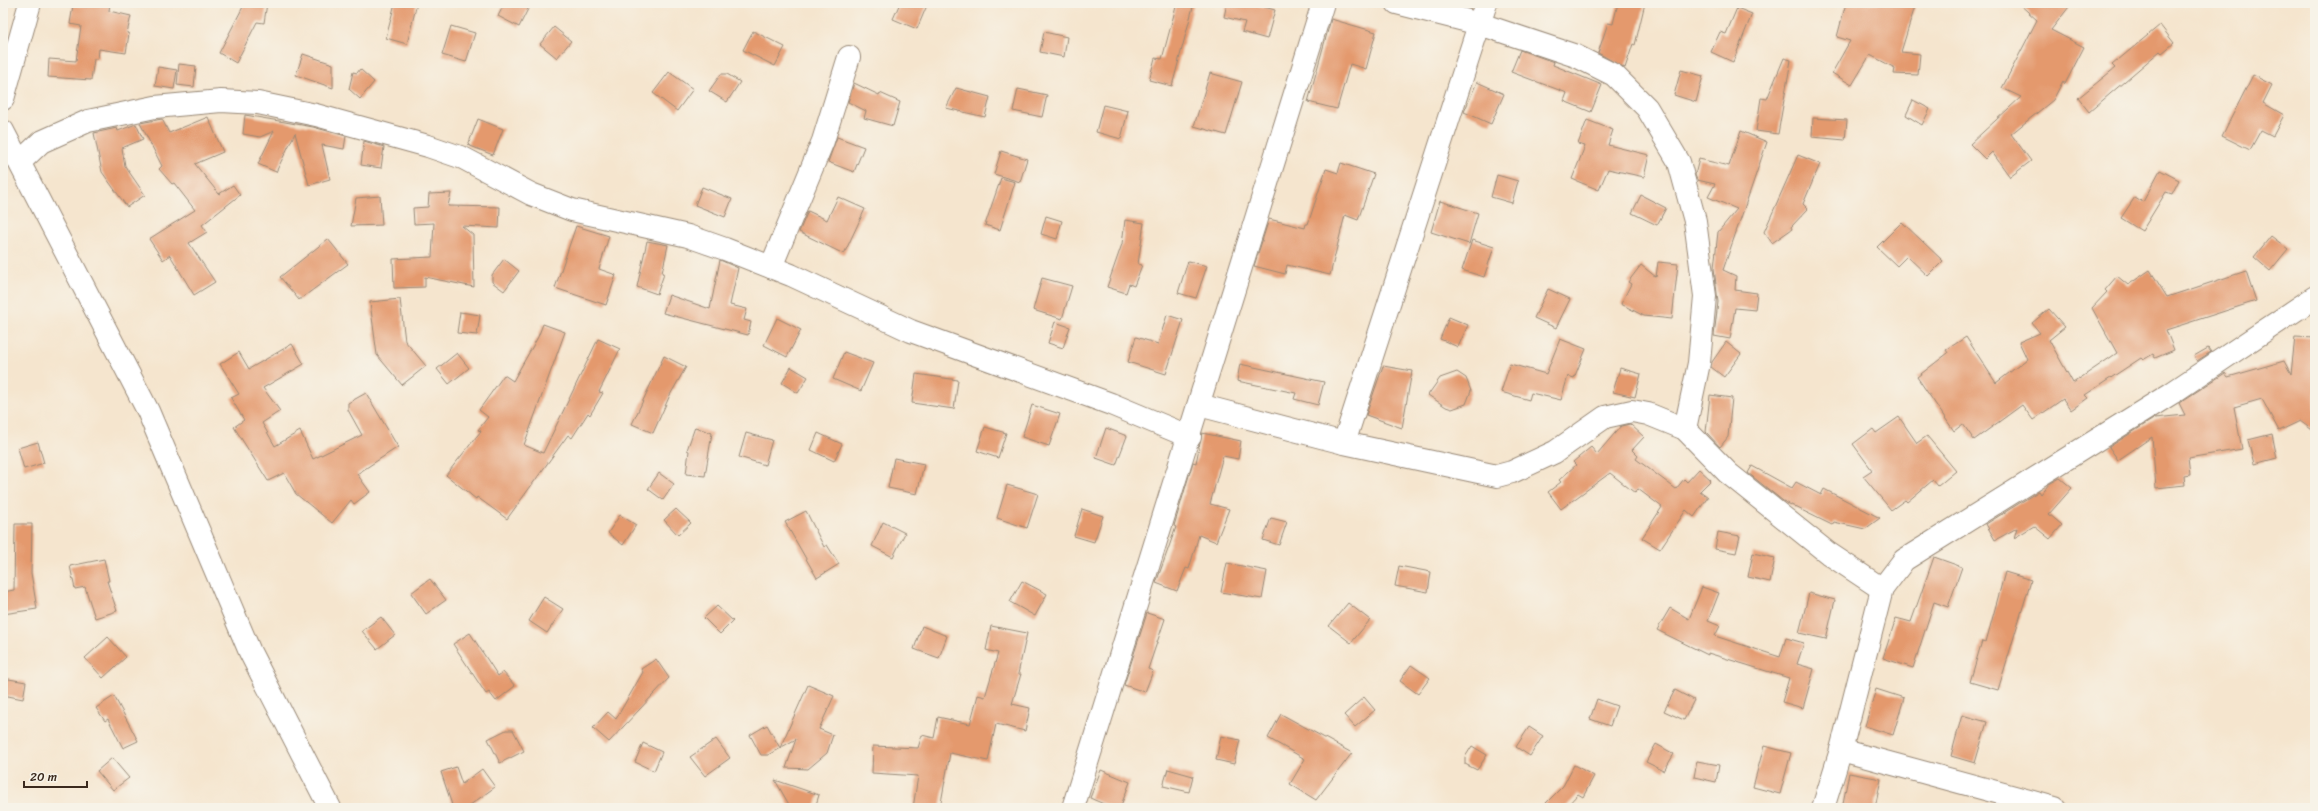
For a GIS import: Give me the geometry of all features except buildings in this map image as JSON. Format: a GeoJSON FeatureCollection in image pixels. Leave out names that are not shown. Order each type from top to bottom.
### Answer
{"type":"FeatureCollection","features":[{"type":"Feature","properties":{"kind":"street"},"geometry":{"type":"LineString","coordinates":[[3,99],[30,3]]}},
{"type":"Feature","properties":{"kind":"street"},"geometry":{"type":"LineString","coordinates":[[1073,808],[1190,437],[1322,3]]}},
{"type":"Feature","properties":{"kind":"street"},"geometry":{"type":"LineString","coordinates":[[1397,3],[1480,24],[1576,56],[1614,75],[1647,108],[1678,162],[1695,221],[1705,296],[1699,363],[1685,429]]}},
{"type":"Feature","properties":{"kind":"street"},"geometry":{"type":"LineString","coordinates":[[1344,443],[1486,3]]}},
{"type":"Feature","properties":{"kind":"street"},"geometry":{"type":"LineString","coordinates":[[771,267],[823,141],[849,57]]}},
{"type":"Feature","properties":{"kind":"street"},"geometry":{"type":"LineString","coordinates":[[20,162],[41,142],[88,121],[162,106],[221,101],[268,104],[316,114],[428,146],[463,158],[531,194],[572,210],[688,236],[771,267],[911,331],[1111,404],[1190,437]]}},
{"type":"Feature","properties":{"kind":"street"},"geometry":{"type":"LineString","coordinates":[[3,131],[148,412],[250,652],[330,808]]}},
{"type":"Feature","properties":{"kind":"street"},"geometry":{"type":"LineString","coordinates":[[1823,808],[1841,750],[1882,588],[1904,560],[2172,393],[2315,297]]}},
{"type":"Feature","properties":{"kind":"street"},"geometry":{"type":"LineString","coordinates":[[1199,405],[1344,443],[1497,476],[1512,472],[1555,452],[1605,417],[1632,411],[1648,414],[1685,429],[1728,472],[1828,553],[1882,588]]}},
{"type":"Feature","properties":{"kind":"street"},"geometry":{"type":"LineString","coordinates":[[1841,750],[2055,808]]}}]}
